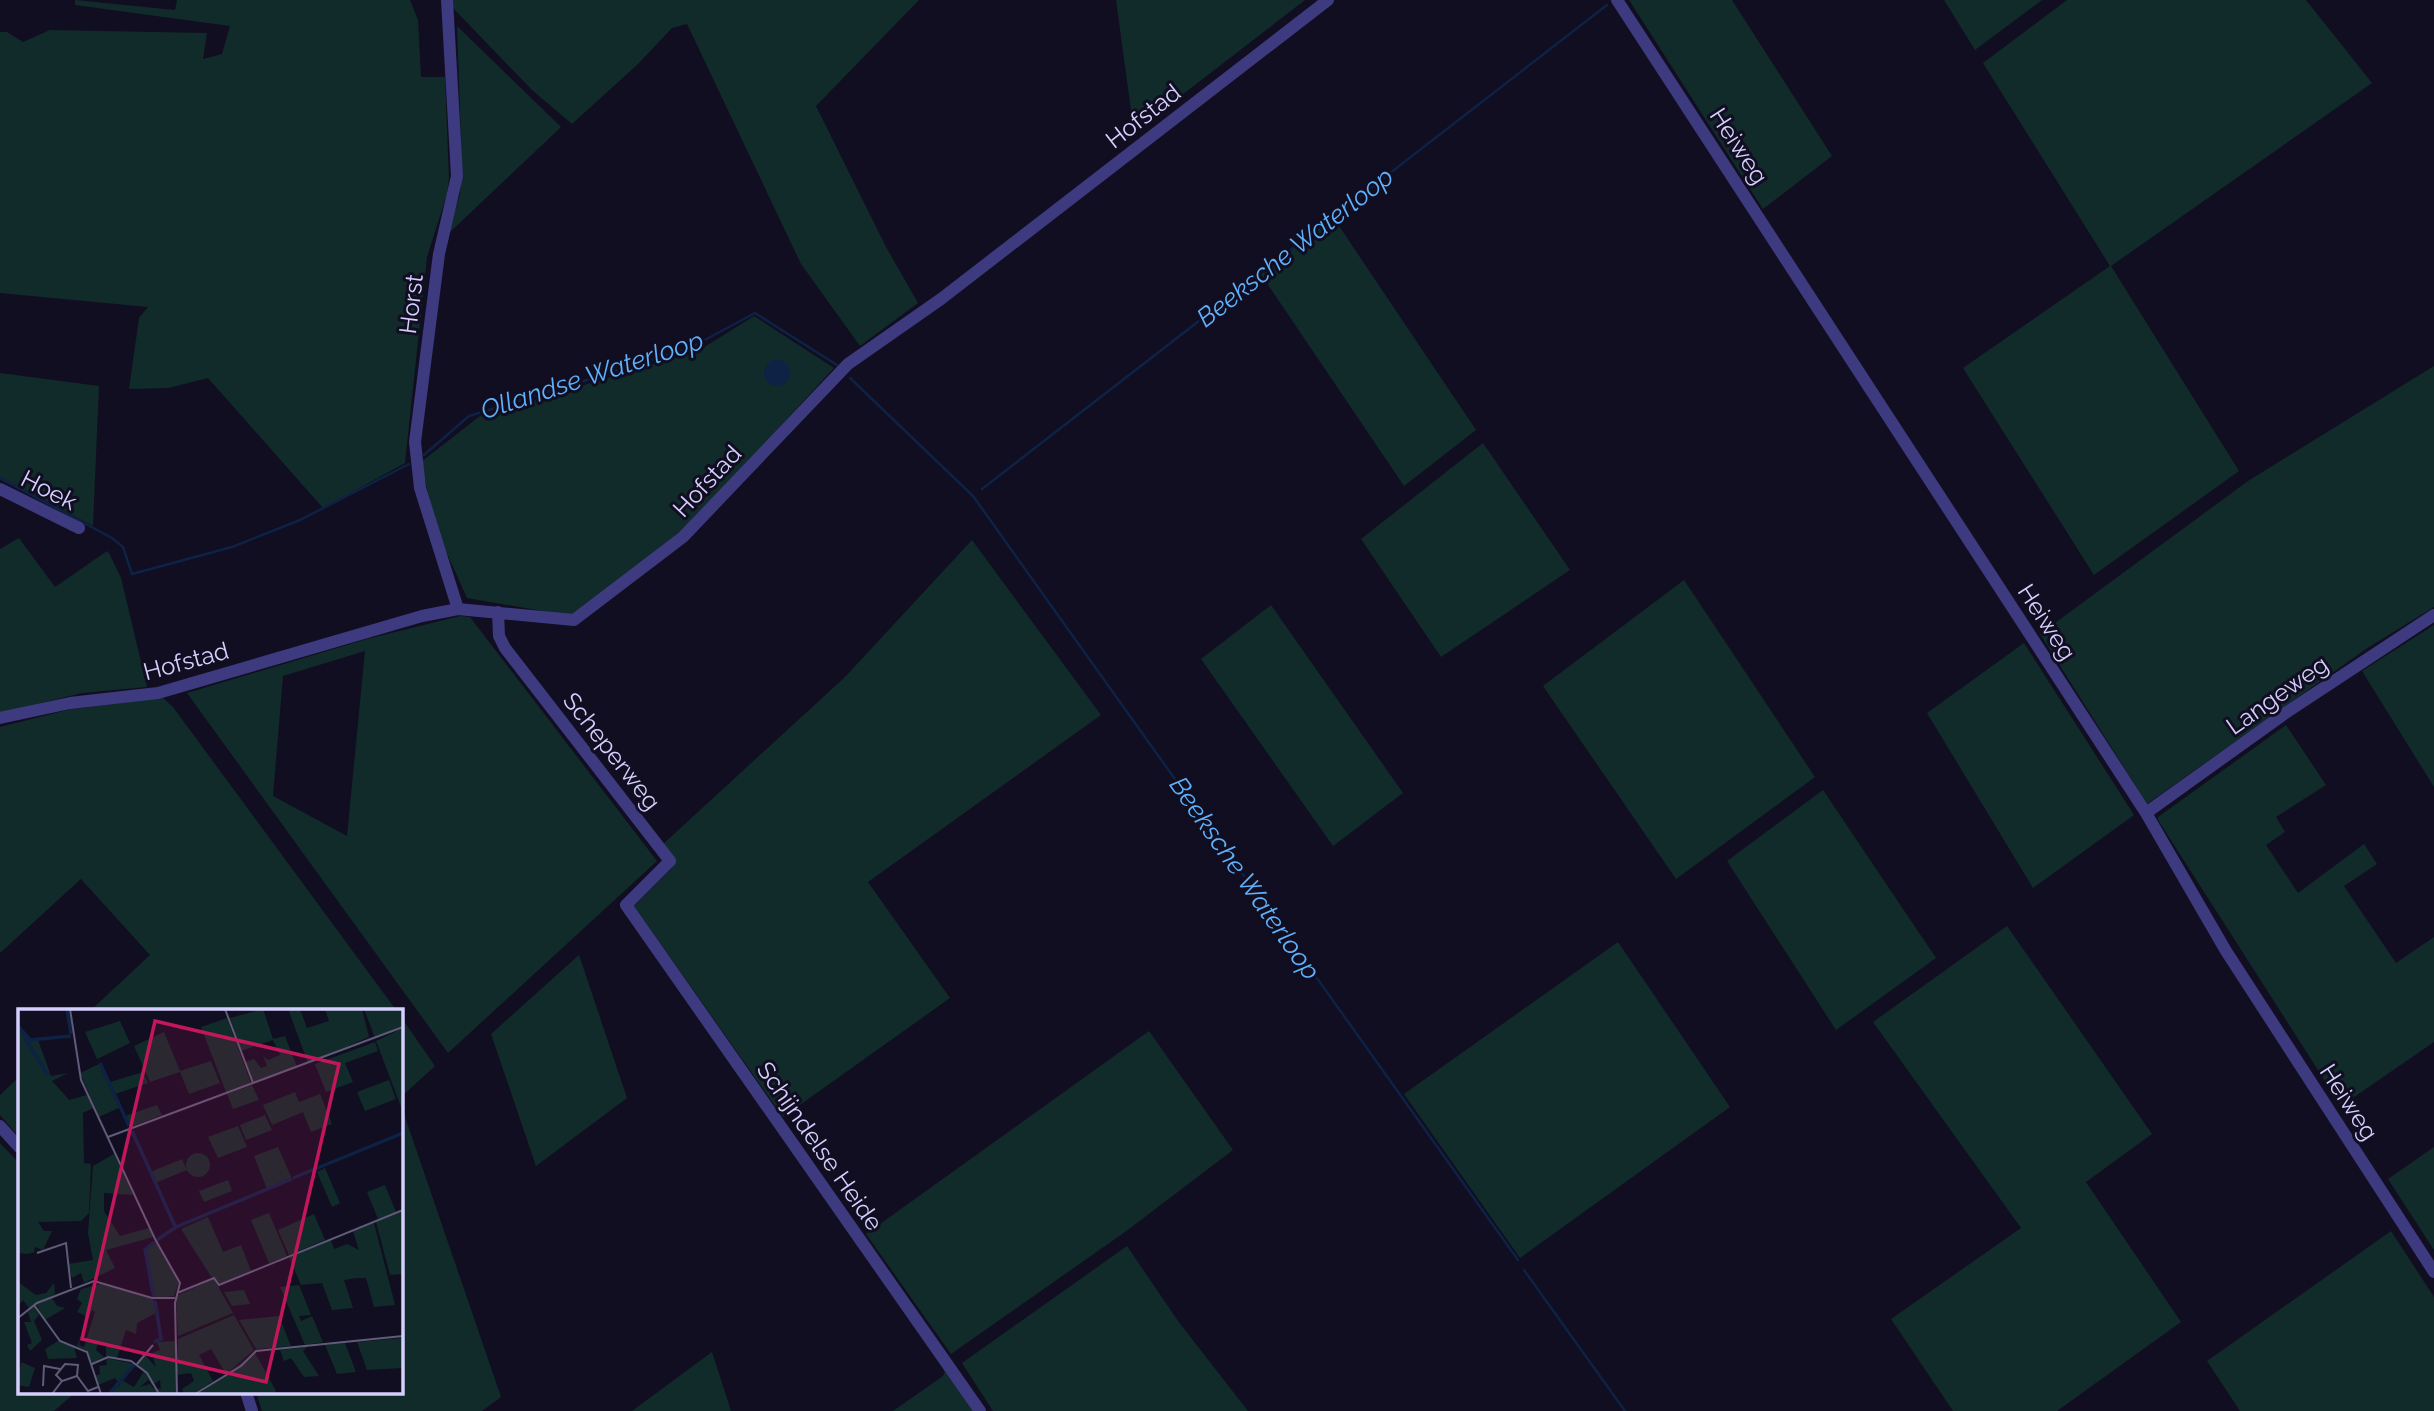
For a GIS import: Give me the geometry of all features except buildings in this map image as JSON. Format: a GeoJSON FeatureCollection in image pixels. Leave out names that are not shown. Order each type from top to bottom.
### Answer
{"type":"FeatureCollection","features":[{"type":"Feature","properties":{"kind":"street","name":"Horst"},"geometry":{"type":"LineString","coordinates":[[447,0],[457,176],[439,254],[415,442],[420,488],[458,609]]}},
{"type":"Feature","properties":{"kind":"street","name":"Hofstad"},"geometry":{"type":"LineString","coordinates":[[0,718],[70,703],[158,693],[395,623],[458,609],[574,620],[683,537],[848,364],[941,299],[1328,0]]}},
{"type":"Feature","properties":{"kind":"street","name":"Heiweg"},"geometry":{"type":"LineString","coordinates":[[1617,0],[2146,813],[2226,951],[2434,1272]]}},
{"type":"Feature","properties":{"kind":"street","name":"Hoek"},"geometry":{"type":"LineString","coordinates":[[0,489],[79,528]]}},
{"type":"Feature","properties":{"kind":"street","name":"Scheperweg"},"geometry":{"type":"LineString","coordinates":[[498,612],[499,636],[505,648],[670,861],[626,905]]}},
{"type":"Feature","properties":{"kind":"street","name":"Langeweg"},"geometry":{"type":"LineString","coordinates":[[2146,813],[2287,712],[2434,615]]}},
{"type":"Feature","properties":{"kind":"street","name":"Schijndelse Heide"},"geometry":{"type":"LineString","coordinates":[[626,905],[980,1411]]}},
{"type":"Feature","properties":{"kind":"street"},"geometry":{"type":"LineString","coordinates":[[0,1126],[18,1146]]}},
{"type":"Feature","properties":{"kind":"street"},"geometry":{"type":"LineString","coordinates":[[247,1394],[252,1411]]}},
{"type":"Feature","properties":{"kind":"green space"},"geometry":{"type":"Polygon","coordinates":[[[75,0],[175,10],[177,0],[410,0],[418,20],[421,77],[445,77],[449,179],[447,194],[427,257],[405,463],[323,508],[208,378],[168,388],[129,389],[139,318],[148,307],[0,293],[0,32],[7,32],[23,42],[50,30],[207,33],[203,59],[222,54],[230,26],[75,5],[75,0]]]}},
{"type":"Feature","properties":{"kind":"green space"},"geometry":{"type":"Polygon","coordinates":[[[450,0],[919,0],[816,106],[886,247],[918,303],[860,346],[801,264],[687,24],[672,28],[638,64],[572,124],[532,90],[452,7],[450,0]]]}},
{"type":"Feature","properties":{"kind":"green space"},"geometry":{"type":"Polygon","coordinates":[[[1116,0],[1305,0],[1134,132],[1116,0]]]}},
{"type":"Feature","properties":{"kind":"green space"},"geometry":{"type":"Polygon","coordinates":[[[1629,0],[1732,0],[1832,156],[1763,209],[1629,0]]]}},
{"type":"Feature","properties":{"kind":"green space"},"geometry":{"type":"Polygon","coordinates":[[[1944,0],[2042,0],[1975,50],[1944,0]]]}},
{"type":"Feature","properties":{"kind":"green space"},"geometry":{"type":"Polygon","coordinates":[[[2067,0],[2306,0],[2372,83],[2111,266],[2239,471],[2094,575],[1963,368],[2110,266],[1983,63],[2067,0]]]}},
{"type":"Feature","properties":{"kind":"green space"},"geometry":{"type":"Polygon","coordinates":[[[457,26],[561,127],[447,235],[460,194],[462,170],[457,26]]]}},
{"type":"Feature","properties":{"kind":"green space"},"geometry":{"type":"Polygon","coordinates":[[[1333,217],[1476,430],[1404,486],[1260,273],[1333,217]]]}},
{"type":"Feature","properties":{"kind":"green space"},"geometry":{"type":"Polygon","coordinates":[[[754,316],[834,368],[681,534],[571,616],[467,598],[436,529],[421,462],[480,416],[698,351],[754,316]]]}},
{"type":"Feature","properties":{"kind":"green space"},"geometry":{"type":"Polygon","coordinates":[[[2434,366],[2434,607],[2366,649],[2147,804],[2040,634],[2248,481],[2434,366]]]}},
{"type":"Feature","properties":{"kind":"green space"},"geometry":{"type":"Polygon","coordinates":[[[0,373],[99,386],[93,526],[0,477],[0,373]]]}},
{"type":"Feature","properties":{"kind":"green space"},"geometry":{"type":"Polygon","coordinates":[[[1483,443],[1570,570],[1441,657],[1361,539],[1483,443]]]}},
{"type":"Feature","properties":{"kind":"green space"},"geometry":{"type":"Polygon","coordinates":[[[19,538],[55,587],[107,551],[109,553],[121,578],[147,687],[82,693],[0,713],[0,549],[19,538]]]}},
{"type":"Feature","properties":{"kind":"green space"},"geometry":{"type":"Polygon","coordinates":[[[972,540],[1101,715],[868,882],[950,998],[783,1117],[634,906],[672,868],[662,845],[845,677],[972,540]]]}},
{"type":"Feature","properties":{"kind":"green space"},"geometry":{"type":"Polygon","coordinates":[[[1684,580],[1815,777],[1676,879],[1543,686],[1684,580]]]}},
{"type":"Feature","properties":{"kind":"green space"},"geometry":{"type":"Polygon","coordinates":[[[1271,605],[1403,793],[1333,846],[1201,659],[1271,605]]]}},
{"type":"Feature","properties":{"kind":"green space"},"geometry":{"type":"Polygon","coordinates":[[[460,616],[470,617],[657,861],[448,1053],[187,693],[367,639],[460,616]],[[365,651],[283,676],[273,796],[347,836],[365,651]]]}},
{"type":"Feature","properties":{"kind":"green space"},"geometry":{"type":"Polygon","coordinates":[[[2434,625],[2434,787],[2362,671],[2434,625]]]}},
{"type":"Feature","properties":{"kind":"green space"},"geometry":{"type":"Polygon","coordinates":[[[2024,643],[2134,815],[2033,888],[1927,713],[2024,643]]]}},
{"type":"Feature","properties":{"kind":"green space"},"geometry":{"type":"Polygon","coordinates":[[[163,698],[173,707],[395,1009],[92,1009],[150,955],[81,879],[0,953],[0,727],[71,709],[163,698]]]}},
{"type":"Feature","properties":{"kind":"green space"},"geometry":{"type":"Polygon","coordinates":[[[2286,725],[2326,785],[2276,817],[2285,832],[2266,845],[2298,893],[2364,844],[2377,864],[2344,886],[2396,963],[2434,937],[2434,1042],[2341,1106],[2158,820],[2158,817],[2286,725]]]}},
{"type":"Feature","properties":{"kind":"green space"},"geometry":{"type":"Polygon","coordinates":[[[1823,790],[1936,958],[1836,1030],[1727,861],[1823,790]]]}},
{"type":"Feature","properties":{"kind":"green space"},"geometry":{"type":"Polygon","coordinates":[[[2007,926],[2152,1134],[2086,1182],[2181,1322],[2057,1411],[1953,1411],[1891,1319],[2021,1228],[1873,1022],[2007,926]]]}},
{"type":"Feature","properties":{"kind":"green space"},"geometry":{"type":"Polygon","coordinates":[[[1618,942],[1730,1107],[1520,1258],[1404,1094],[1618,942]]]}},
{"type":"Feature","properties":{"kind":"green space"},"geometry":{"type":"Polygon","coordinates":[[[579,955],[627,1098],[536,1166],[491,1034],[579,955]]]}},
{"type":"Feature","properties":{"kind":"green space"},"geometry":{"type":"Polygon","coordinates":[[[402,1018],[435,1066],[402,1096],[402,1018]]]}},
{"type":"Feature","properties":{"kind":"green space"},"geometry":{"type":"Polygon","coordinates":[[[1149,1031],[1233,1150],[1125,1232],[951,1354],[866,1234],[1149,1031]]]}},
{"type":"Feature","properties":{"kind":"green space"},"geometry":{"type":"Polygon","coordinates":[[[18,1078],[18,1136],[0,1115],[0,1095],[18,1078]]]}},
{"type":"Feature","properties":{"kind":"green space"},"geometry":{"type":"Polygon","coordinates":[[[404,1114],[501,1397],[482,1411],[262,1411],[257,1394],[402,1394],[404,1114]]]}},
{"type":"Feature","properties":{"kind":"green space"},"geometry":{"type":"Polygon","coordinates":[[[0,1143],[18,1162],[18,1394],[74,1394],[54,1411],[0,1411],[0,1143]]]}},
{"type":"Feature","properties":{"kind":"green space"},"geometry":{"type":"Polygon","coordinates":[[[2434,1147],[2434,1250],[2388,1179],[2434,1147]]]}},
{"type":"Feature","properties":{"kind":"green space"},"geometry":{"type":"Polygon","coordinates":[[[2391,1231],[2434,1297],[2434,1411],[2240,1411],[2207,1361],[2391,1231]]]}},
{"type":"Feature","properties":{"kind":"green space"},"geometry":{"type":"Polygon","coordinates":[[[1127,1246],[1178,1321],[1248,1411],[993,1411],[962,1363],[1127,1246]]]}},
{"type":"Feature","properties":{"kind":"green space"},"geometry":{"type":"Polygon","coordinates":[[[712,1352],[731,1411],[632,1411],[712,1352]]]}},
{"type":"Feature","properties":{"kind":"green space"},"geometry":{"type":"Polygon","coordinates":[[[945,1371],[974,1411],[893,1411],[943,1376],[945,1371]]]}},
{"type":"Feature","properties":{"kind":"water"},"geometry":{"type":"Polygon","coordinates":[[[777,360],[786,364],[790,373],[786,382],[777,386],[768,382],[764,373],[768,364],[777,360]]]}},
{"type":"Feature","properties":{"kind":"waterway","name":"Beeksche Waterloop"},"geometry":{"type":"LineString","coordinates":[[982,489],[1607,5]]}},
{"type":"Feature","properties":{"kind":"waterway","name":"Ollandse Waterloop"},"geometry":{"type":"LineString","coordinates":[[424,455],[469,416],[688,349],[755,313],[837,365]]}},
{"type":"Feature","properties":{"kind":"waterway","name":"Beeksche Waterloop"},"geometry":{"type":"LineString","coordinates":[[850,378],[973,496],[1518,1260]]}},
{"type":"Feature","properties":{"kind":"waterway","name":"Ollandse Waterloop"},"geometry":{"type":"LineString","coordinates":[[0,478],[112,538],[123,547],[132,574],[232,547],[300,520],[409,464]]}},
{"type":"Feature","properties":{"kind":"waterway","name":"Beeksche Waterloop"},"geometry":{"type":"LineString","coordinates":[[1524,1270],[1625,1411]]}}]}
